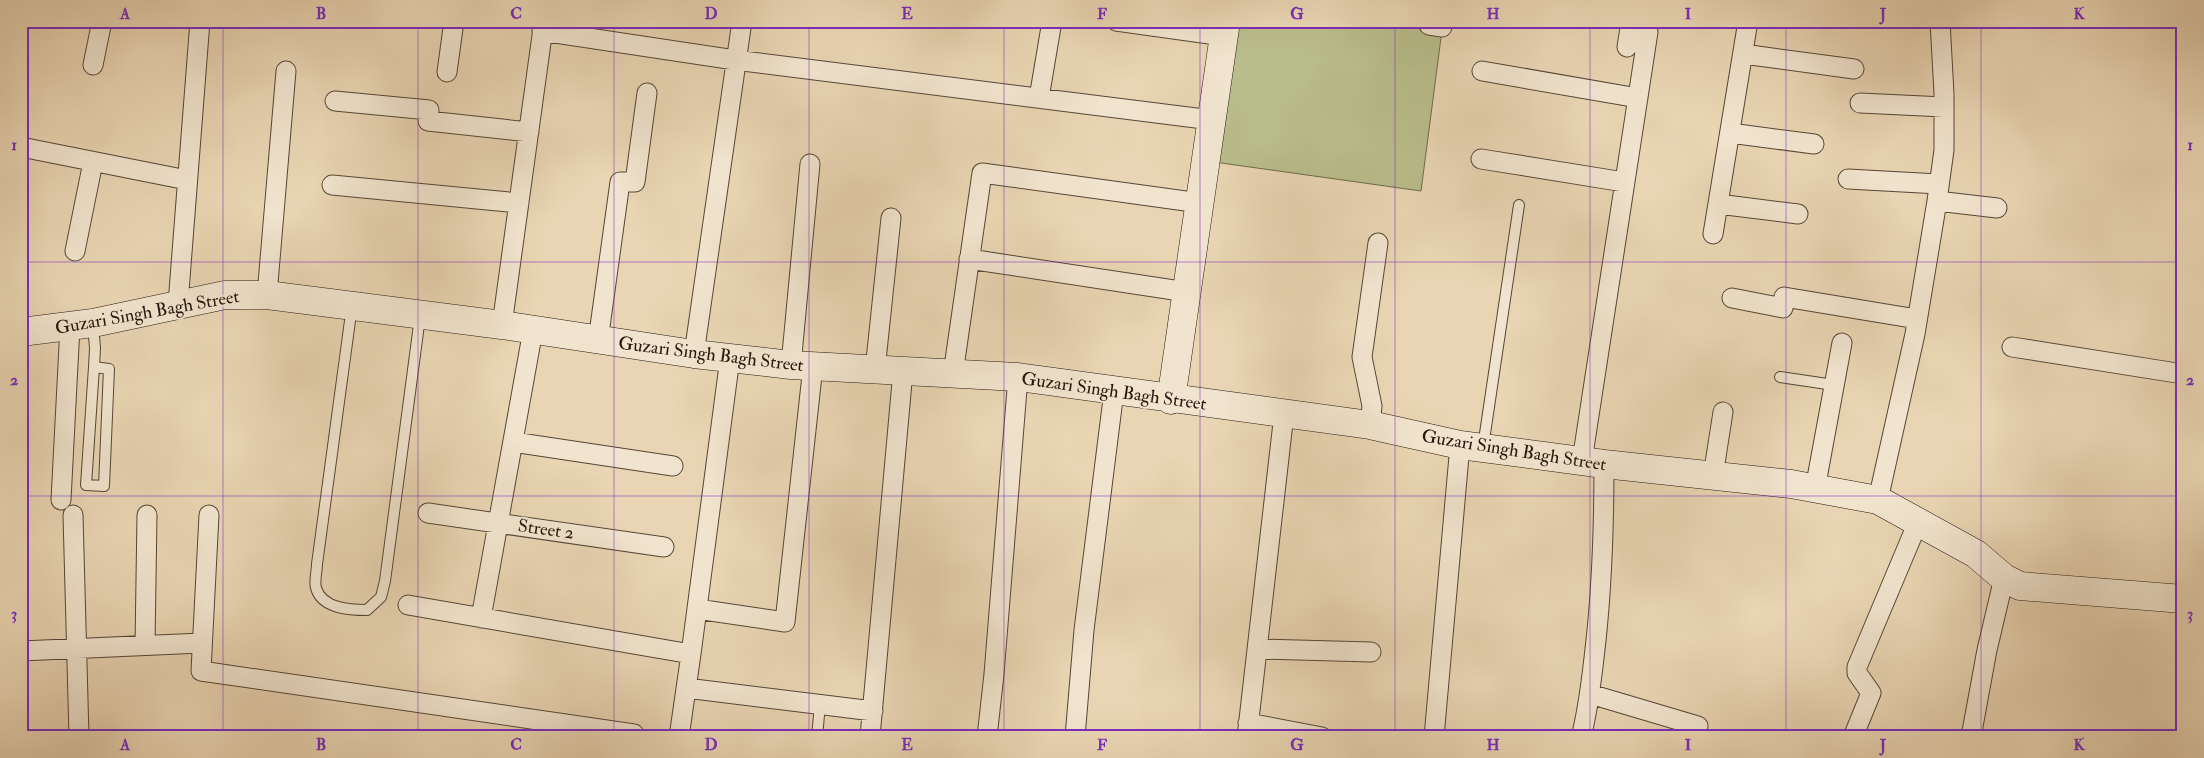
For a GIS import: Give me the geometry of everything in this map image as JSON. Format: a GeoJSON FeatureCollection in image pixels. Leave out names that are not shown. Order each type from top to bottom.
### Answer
{"type":"FeatureCollection","features":[{"type":"Feature","properties":{"kind":"street"},"geometry":{"type":"LineString","coordinates":[[93,65],[102,21]]}},
{"type":"Feature","properties":{"kind":"street"},"geometry":{"type":"LineString","coordinates":[[178,304],[200,21]]}},
{"type":"Feature","properties":{"kind":"street"},"geometry":{"type":"LineString","coordinates":[[447,72],[454,21]]}},
{"type":"Feature","properties":{"kind":"street"},"geometry":{"type":"LineString","coordinates":[[694,354],[742,21]]}},
{"type":"Feature","properties":{"kind":"street"},"geometry":{"type":"LineString","coordinates":[[1040,98],[1052,21]]}},
{"type":"Feature","properties":{"kind":"street"},"geometry":{"type":"LineString","coordinates":[[1116,21],[1225,28],[1171,400]]}},
{"type":"Feature","properties":{"kind":"street"},"geometry":{"type":"LineString","coordinates":[[1627,47],[1631,21]]}},
{"type":"Feature","properties":{"kind":"street"},"geometry":{"type":"LineString","coordinates":[[1713,234],[1748,21]]}},
{"type":"Feature","properties":{"kind":"street"},"geometry":{"type":"LineString","coordinates":[[1878,500],[1917,319],[1944,150],[1940,21]]}},
{"type":"Feature","properties":{"kind":"street"},"geometry":{"type":"LineString","coordinates":[[502,325],[543,26],[735,60],[1212,120]]}},
{"type":"Feature","properties":{"kind":"street"},"geometry":{"type":"LineString","coordinates":[[1581,737],[1590,694],[1604,550],[1593,462],[1624,182],[1648,32]]}},
{"type":"Feature","properties":{"kind":"street"},"geometry":{"type":"LineString","coordinates":[[1743,54],[1854,69]]}},
{"type":"Feature","properties":{"kind":"street"},"geometry":{"type":"LineString","coordinates":[[266,295],[286,71]]}},
{"type":"Feature","properties":{"kind":"street"},"geometry":{"type":"LineString","coordinates":[[1482,71],[1638,98]]}},
{"type":"Feature","properties":{"kind":"street"},"geometry":{"type":"LineString","coordinates":[[598,341],[620,182],[635,182],[647,93]]}},
{"type":"Feature","properties":{"kind":"street"},"geometry":{"type":"LineString","coordinates":[[335,102],[429,110],[428,121],[529,132]]}},
{"type":"Feature","properties":{"kind":"street"},"geometry":{"type":"LineString","coordinates":[[1860,103],[1944,107]]}},
{"type":"Feature","properties":{"kind":"street"},"geometry":{"type":"LineString","coordinates":[[1730,133],[1814,144]]}},
{"type":"Feature","properties":{"kind":"street"},"geometry":{"type":"LineString","coordinates":[[21,148],[187,180]]}},
{"type":"Feature","properties":{"kind":"street"},"geometry":{"type":"LineString","coordinates":[[1480,159],[1624,182]]}},
{"type":"Feature","properties":{"kind":"street"},"geometry":{"type":"LineString","coordinates":[[75,251],[93,162]]}},
{"type":"Feature","properties":{"kind":"street"},"geometry":{"type":"LineString","coordinates":[[697,610],[784,622],[802,366],[810,164]]}},
{"type":"Feature","properties":{"kind":"street"},"geometry":{"type":"LineString","coordinates":[[953,374],[982,174],[1200,203]]}},
{"type":"Feature","properties":{"kind":"street"},"geometry":{"type":"LineString","coordinates":[[1848,179],[1938,192],[1997,208]]}},
{"type":"Feature","properties":{"kind":"street"},"geometry":{"type":"LineString","coordinates":[[332,184],[519,203]]}},
{"type":"Feature","properties":{"kind":"street"},"geometry":{"type":"LineString","coordinates":[[1718,204],[1798,214]]}},
{"type":"Feature","properties":{"kind":"street"},"geometry":{"type":"LineString","coordinates":[[875,370],[891,218]]}},
{"type":"Feature","properties":{"kind":"street"},"geometry":{"type":"LineString","coordinates":[[1370,425],[1372,406],[1362,357],[1378,243]]}},
{"type":"Feature","properties":{"kind":"street"},"geometry":{"type":"LineString","coordinates":[[969,260],[1187,292]]}},
{"type":"Feature","properties":{"kind":"street","name":"Guzari Singh Bagh Street"},"geometry":{"type":"LineString","coordinates":[[21,332],[82,325],[225,295],[266,295],[502,325],[694,354],[802,366],[1018,377],[1171,400],[1370,425],[1471,446],[1816,488],[1878,500],[1976,554],[2004,578],[2020,586],[2183,599]]}},
{"type":"Feature","properties":{"kind":"street"},"geometry":{"type":"LineString","coordinates":[[1732,298],[1783,308],[1784,297],[1917,319]]}},
{"type":"Feature","properties":{"kind":"street"},"geometry":{"type":"LineString","coordinates":[[61,500],[82,325]]}},
{"type":"Feature","properties":{"kind":"street"},"geometry":{"type":"LineString","coordinates":[[481,618],[533,330]]}},
{"type":"Feature","properties":{"kind":"street"},"geometry":{"type":"LineString","coordinates":[[1816,488],[1842,343]]}},
{"type":"Feature","properties":{"kind":"street"},"geometry":{"type":"LineString","coordinates":[[2012,347],[2183,374]]}},
{"type":"Feature","properties":{"kind":"street"},"geometry":{"type":"LineString","coordinates":[[679,737],[730,358]]}},
{"type":"Feature","properties":{"kind":"street"},"geometry":{"type":"LineString","coordinates":[[870,737],[903,371]]}},
{"type":"Feature","properties":{"kind":"street"},"geometry":{"type":"LineString","coordinates":[[987,737],[1018,377]]}},
{"type":"Feature","properties":{"kind":"street"},"geometry":{"type":"LineString","coordinates":[[1075,737],[1084,630],[1114,391]]}},
{"type":"Feature","properties":{"kind":"street"},"geometry":{"type":"LineString","coordinates":[[1713,476],[1723,412]]}},
{"type":"Feature","properties":{"kind":"street"},"geometry":{"type":"LineString","coordinates":[[1284,414],[1248,730],[1322,737]]}},
{"type":"Feature","properties":{"kind":"street"},"geometry":{"type":"LineString","coordinates":[[513,442],[673,466]]}},
{"type":"Feature","properties":{"kind":"street"},"geometry":{"type":"LineString","coordinates":[[1434,737],[1471,446]]}},
{"type":"Feature","properties":{"kind":"street","name":"Street 2"},"geometry":{"type":"LineString","coordinates":[[428,513],[664,547]]}},
{"type":"Feature","properties":{"kind":"street"},"geometry":{"type":"LineString","coordinates":[[73,515],[79,737]]}},
{"type":"Feature","properties":{"kind":"street"},"geometry":{"type":"LineString","coordinates":[[145,645],[147,515]]}},
{"type":"Feature","properties":{"kind":"street"},"geometry":{"type":"LineString","coordinates":[[209,515],[201,671],[634,734]]}},
{"type":"Feature","properties":{"kind":"street"},"geometry":{"type":"LineString","coordinates":[[1853,737],[1871,693],[1857,673],[1857,667],[1918,522]]}},
{"type":"Feature","properties":{"kind":"street"},"geometry":{"type":"LineString","coordinates":[[1971,737],[1987,650],[2004,578]]}},
{"type":"Feature","properties":{"kind":"street"},"geometry":{"type":"LineString","coordinates":[[408,605],[691,654]]}},
{"type":"Feature","properties":{"kind":"street"},"geometry":{"type":"LineString","coordinates":[[21,652],[202,643]]}},
{"type":"Feature","properties":{"kind":"street"},"geometry":{"type":"LineString","coordinates":[[1257,649],[1371,652]]}},
{"type":"Feature","properties":{"kind":"street"},"geometry":{"type":"LineString","coordinates":[[686,688],[873,711]]}},
{"type":"Feature","properties":{"kind":"street"},"geometry":{"type":"LineString","coordinates":[[1590,694],[1698,726]]}},
{"type":"Feature","properties":{"kind":"lane"},"geometry":{"type":"LineString","coordinates":[[1471,446],[1519,205]]}},
{"type":"Feature","properties":{"kind":"lane"},"geometry":{"type":"LineString","coordinates":[[352,306],[317,564],[316,588],[323,599],[349,610],[368,610],[380,597],[385,581],[420,314]]}},
{"type":"Feature","properties":{"kind":"lane"},"geometry":{"type":"LineString","coordinates":[[82,325],[95,348],[86,485],[104,486],[109,369],[94,367]]}},
{"type":"Feature","properties":{"kind":"lane"},"geometry":{"type":"LineString","coordinates":[[1780,377],[1834,385]]}},
{"type":"Feature","properties":{"kind":"lane"},"geometry":{"type":"LineString","coordinates":[[817,737],[820,704]]}},
{"type":"Feature","properties":{"kind":"green space"},"geometry":{"type":"Polygon","coordinates":[[[1226,21],[1376,21],[1442,30],[1421,191],[1207,161],[1226,21]]]}}]}
